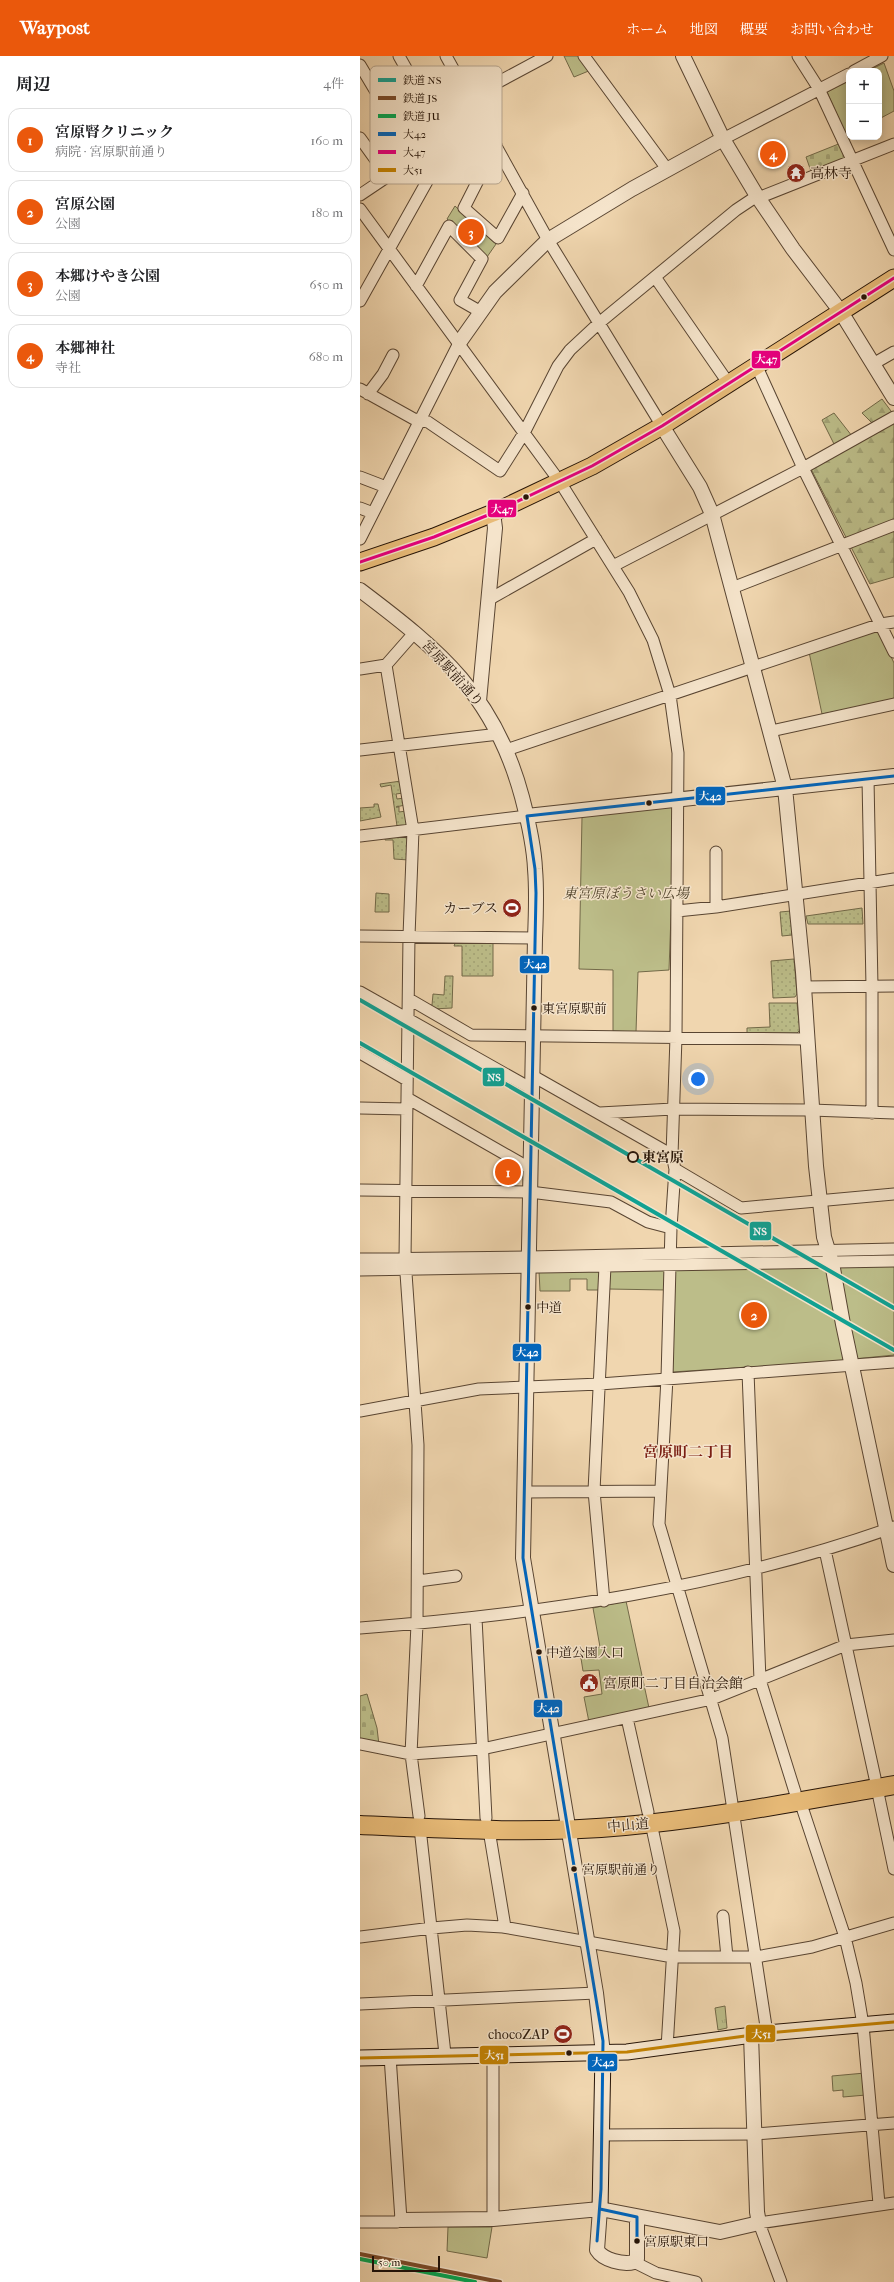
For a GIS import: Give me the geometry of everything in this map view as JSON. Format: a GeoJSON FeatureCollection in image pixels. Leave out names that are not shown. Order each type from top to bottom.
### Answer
{"type":"FeatureCollection","features":[{"type":"Feature","properties":{"kind":"highway","name":"中山道"},"geometry":{"type":"LineString","coordinates":[[360,1825],[420,1822],[488,1824],[568,1823],[649,1817],[732,1807],[882,1784],[894,1775]]}},
{"type":"Feature","properties":{"kind":"highway","name":"中山道"},"geometry":{"type":"LineString","coordinates":[[360,1814],[420,1822]]}},
{"type":"Feature","properties":{"kind":"main road"},"geometry":{"type":"LineString","coordinates":[[360,562],[434,537],[493,513],[560,482],[662,426],[894,278]]}},
{"type":"Feature","properties":{"kind":"main road"},"geometry":{"type":"LineString","coordinates":[[360,2058],[445,2054],[603,2053],[668,2048],[767,2033],[894,2022]]}},
{"type":"Feature","properties":{"kind":"main road","name":"宮原駅前通り"},"geometry":{"type":"LineString","coordinates":[[600,2209],[603,2053]]}},
{"type":"Feature","properties":{"kind":"street"},"geometry":{"type":"LineString","coordinates":[[399,56],[405,66]]}},
{"type":"Feature","properties":{"kind":"street"},"geometry":{"type":"LineString","coordinates":[[446,56],[452,66]]}},
{"type":"Feature","properties":{"kind":"street"},"geometry":{"type":"LineString","coordinates":[[502,80],[547,56]]}},
{"type":"Feature","properties":{"kind":"street"},"geometry":{"type":"LineString","coordinates":[[584,56],[668,169]]}},
{"type":"Feature","properties":{"kind":"street"},"geometry":{"type":"LineString","coordinates":[[684,56],[723,139],[758,197],[793,249],[842,312],[894,398]]}},
{"type":"Feature","properties":{"kind":"street"},"geometry":{"type":"LineString","coordinates":[[798,56],[819,89],[854,161],[894,250]]}},
{"type":"Feature","properties":{"kind":"street"},"geometry":{"type":"LineString","coordinates":[[860,68],[882,56]]}},
{"type":"Feature","properties":{"kind":"street"},"geometry":{"type":"LineString","coordinates":[[360,65],[370,82]]}},
{"type":"Feature","properties":{"kind":"street"},"geometry":{"type":"LineString","coordinates":[[360,539],[459,343],[495,292],[548,240],[668,169],[846,76]]}},
{"type":"Feature","properties":{"kind":"street"},"geometry":{"type":"LineString","coordinates":[[360,138],[370,152]]}},
{"type":"Feature","properties":{"kind":"street"},"geometry":{"type":"LineString","coordinates":[[393,355],[383,374],[364,391],[414,420],[428,422],[500,471],[524,433],[558,366],[570,350],[599,323],[655,277],[758,197],[854,161],[894,144]]}},
{"type":"Feature","properties":{"kind":"street"},"geometry":{"type":"LineString","coordinates":[[502,156],[548,240],[700,487],[712,514],[754,666],[785,788],[804,987],[811,1110],[821,1202],[830,1256],[852,1365],[890,1529],[894,1565]]}},
{"type":"Feature","properties":{"kind":"street"},"geometry":{"type":"LineString","coordinates":[[360,195],[377,184]]}},
{"type":"Feature","properties":{"kind":"street"},"geometry":{"type":"LineString","coordinates":[[360,301],[425,184]]}},
{"type":"Feature","properties":{"kind":"street"},"geometry":{"type":"LineString","coordinates":[[476,184],[464,208],[498,238],[523,193]]}},
{"type":"Feature","properties":{"kind":"street"},"geometry":{"type":"LineString","coordinates":[[360,209],[560,482],[629,592],[653,640],[670,695],[678,753],[676,1037],[672,1155],[675,1169],[671,1228],[667,1378],[659,1524],[712,1699],[722,1738],[767,2033]]}},
{"type":"Feature","properties":{"kind":"street"},"geometry":{"type":"LineString","coordinates":[[416,286],[449,226],[482,258],[460,300],[481,312]]}},
{"type":"Feature","properties":{"kind":"street"},"geometry":{"type":"LineString","coordinates":[[655,277],[729,384]]}},
{"type":"Feature","properties":{"kind":"street"},"geometry":{"type":"LineString","coordinates":[[873,364],[894,352]]}},
{"type":"Feature","properties":{"kind":"street"},"geometry":{"type":"LineString","coordinates":[[756,367],[803,468],[894,652]]}},
{"type":"Feature","properties":{"kind":"street"},"geometry":{"type":"LineString","coordinates":[[613,566],[803,468],[894,417]]}},
{"type":"Feature","properties":{"kind":"street"},"geometry":{"type":"LineString","coordinates":[[360,476],[386,487]]}},
{"type":"Feature","properties":{"kind":"street"},"geometry":{"type":"LineString","coordinates":[[360,508],[373,513]]}},
{"type":"Feature","properties":{"kind":"street"},"geometry":{"type":"LineString","coordinates":[[479,701],[495,528],[493,513]]}},
{"type":"Feature","properties":{"kind":"street"},"geometry":{"type":"LineString","coordinates":[[732,588],[894,525]]}},
{"type":"Feature","properties":{"kind":"street"},"geometry":{"type":"LineString","coordinates":[[488,600],[596,539]]}},
{"type":"Feature","properties":{"kind":"street","name":"宮原駅前通り"},"geometry":{"type":"LineString","coordinates":[[360,590],[415,632],[457,674],[479,701],[499,734],[506,750],[527,816],[535,869],[535,938],[523,1558],[551,1735],[568,1823],[588,1942],[603,2053]]}},
{"type":"Feature","properties":{"kind":"street"},"geometry":{"type":"LineString","coordinates":[[506,750],[881,624],[894,622]]}},
{"type":"Feature","properties":{"kind":"street"},"geometry":{"type":"LineString","coordinates":[[360,669],[386,665],[415,632]]}},
{"type":"Feature","properties":{"kind":"street"},"geometry":{"type":"LineString","coordinates":[[457,674],[472,676],[482,663]]}},
{"type":"Feature","properties":{"kind":"street"},"geometry":{"type":"LineString","coordinates":[[386,665],[413,830],[409,936],[409,1020],[405,1190],[405,1265],[418,1445],[418,1581],[411,1754],[420,1822],[445,2054]]}},
{"type":"Feature","properties":{"kind":"street"},"geometry":{"type":"LineString","coordinates":[[771,731],[894,704]]}},
{"type":"Feature","properties":{"kind":"street"},"geometry":{"type":"LineString","coordinates":[[360,750],[499,734]]}},
{"type":"Feature","properties":{"kind":"street"},"geometry":{"type":"LineString","coordinates":[[360,836],[678,799],[894,776]]}},
{"type":"Feature","properties":{"kind":"street"},"geometry":{"type":"LineString","coordinates":[[868,779],[872,987],[872,1113]]}},
{"type":"Feature","properties":{"kind":"street"},"geometry":{"type":"LineString","coordinates":[[716,852],[716,907]]}},
{"type":"Feature","properties":{"kind":"street"},"geometry":{"type":"LineString","coordinates":[[677,911],[716,907],[894,879]]}},
{"type":"Feature","properties":{"kind":"street"},"geometry":{"type":"LineString","coordinates":[[360,936],[535,938]]}},
{"type":"Feature","properties":{"kind":"street"},"geometry":{"type":"LineString","coordinates":[[804,987],[894,986]]}},
{"type":"Feature","properties":{"kind":"street"},"geometry":{"type":"LineString","coordinates":[[360,992],[409,1020],[533,1082],[600,1113],[672,1155]]}},
{"type":"Feature","properties":{"kind":"street"},"geometry":{"type":"LineString","coordinates":[[409,999],[471,1035],[806,1039]]}},
{"type":"Feature","properties":{"kind":"street"},"geometry":{"type":"LineString","coordinates":[[360,1053],[407,1080]]}},
{"type":"Feature","properties":{"kind":"street"},"geometry":{"type":"LineString","coordinates":[[360,1108],[407,1103],[531,1169]]}},
{"type":"Feature","properties":{"kind":"street"},"geometry":{"type":"LineString","coordinates":[[600,1113],[673,1109],[811,1110],[894,1113]]}},
{"type":"Feature","properties":{"kind":"street"},"geometry":{"type":"LineString","coordinates":[[675,1169],[741,1208],[821,1202],[894,1194]]}},
{"type":"Feature","properties":{"kind":"street"},"geometry":{"type":"LineString","coordinates":[[360,1190],[530,1192],[611,1202],[648,1222],[671,1228]]}},
{"type":"Feature","properties":{"kind":"street"},"geometry":{"type":"LineString","coordinates":[[360,1270],[405,1265],[830,1256],[894,1249]]}},
{"type":"Feature","properties":{"kind":"street"},"geometry":{"type":"LineString","coordinates":[[830,1256],[894,1261]]}},
{"type":"Feature","properties":{"kind":"street"},"geometry":{"type":"LineString","coordinates":[[360,1259],[405,1265]]}},
{"type":"Feature","properties":{"kind":"street"},"geometry":{"type":"LineString","coordinates":[[529,1263],[605,1266],[670,1260]]}},
{"type":"Feature","properties":{"kind":"street"},"geometry":{"type":"LineString","coordinates":[[604,1601],[594,1491],[605,1266]]}},
{"type":"Feature","properties":{"kind":"street"},"geometry":{"type":"LineString","coordinates":[[360,1411],[479,1389],[600,1384],[894,1362]]}},
{"type":"Feature","properties":{"kind":"street"},"geometry":{"type":"LineString","coordinates":[[748,1372],[757,1568],[760,1680],[846,1937],[863,2025],[879,2204]]}},
{"type":"Feature","properties":{"kind":"street"},"geometry":{"type":"LineString","coordinates":[[524,1492],[660,1491]]}},
{"type":"Feature","properties":{"kind":"street"},"geometry":{"type":"LineString","coordinates":[[360,1628],[476,1618],[604,1601],[757,1568],[825,1550],[890,1529]]}},
{"type":"Feature","properties":{"kind":"street"},"geometry":{"type":"LineString","coordinates":[[825,1550],[846,1645],[882,1784],[894,1869]]}},
{"type":"Feature","properties":{"kind":"street"},"geometry":{"type":"LineString","coordinates":[[418,1581],[456,1576]]}},
{"type":"Feature","properties":{"kind":"street"},"geometry":{"type":"LineString","coordinates":[[476,1618],[482,1749],[488,1824],[505,1927]]}},
{"type":"Feature","properties":{"kind":"street"},"geometry":{"type":"LineString","coordinates":[[360,1744],[411,1754],[482,1749],[712,1699],[846,1645],[894,1640]]}},
{"type":"Feature","properties":{"kind":"street"},"geometry":{"type":"LineString","coordinates":[[627,1718],[674,1931],[668,2048]]}},
{"type":"Feature","properties":{"kind":"street"},"geometry":{"type":"LineString","coordinates":[[723,1916],[727,1957]]}},
{"type":"Feature","properties":{"kind":"street"},"geometry":{"type":"LineString","coordinates":[[360,1937],[467,1925],[505,1927],[673,1957],[756,1957],[812,1947],[894,1923]]}},
{"type":"Feature","properties":{"kind":"street"},"geometry":{"type":"LineString","coordinates":[[360,2004],[596,1993]]}},
{"type":"Feature","properties":{"kind":"street"},"geometry":{"type":"LineString","coordinates":[[751,2035],[759,2224],[781,2282]]}},
{"type":"Feature","properties":{"kind":"street"},"geometry":{"type":"LineString","coordinates":[[492,2219],[493,2054]]}},
{"type":"Feature","properties":{"kind":"street"},"geometry":{"type":"LineString","coordinates":[[390,2056],[401,2220]]}},
{"type":"Feature","properties":{"kind":"street"},"geometry":{"type":"LineString","coordinates":[[602,2135],[755,2134],[894,2123]]}},
{"type":"Feature","properties":{"kind":"street"},"geometry":{"type":"LineString","coordinates":[[360,2222],[492,2219],[600,2209],[720,2232],[759,2224],[879,2204],[894,2203]]}},
{"type":"Feature","properties":{"kind":"street"},"geometry":{"type":"LineString","coordinates":[[600,2209],[596,2247],[604,2258],[627,2263],[634,2262],[656,2273],[696,2282]]}},
{"type":"Feature","properties":{"kind":"street"},"geometry":{"type":"LineString","coordinates":[[634,2262],[638,2256],[637,2217]]}},
{"type":"Feature","properties":{"kind":"green space"},"geometry":{"type":"Polygon","coordinates":[[[564,56],[581,56],[591,70],[574,77],[564,56]]]}},
{"type":"Feature","properties":{"kind":"green space"},"geometry":{"type":"Polygon","coordinates":[[[884,63],[894,91],[894,111],[882,117],[882,68],[874,68],[884,63]]]}},
{"type":"Feature","properties":{"kind":"green space"},"geometry":{"type":"Polygon","coordinates":[[[846,82],[846,135],[827,92],[846,82]]]}},
{"type":"Feature","properties":{"kind":"green space"},"geometry":{"type":"Polygon","coordinates":[[[841,143],[848,159],[812,174],[806,157],[841,143]]]}},
{"type":"Feature","properties":{"kind":"green space"},"geometry":{"type":"Polygon","coordinates":[[[455,206],[496,244],[487,257],[447,219],[455,206]]]}},
{"type":"Feature","properties":{"kind":"green space"},"geometry":{"type":"Polygon","coordinates":[[[882,399],[894,415],[894,520],[890,522],[894,533],[894,577],[870,584],[811,469],[839,454],[822,420],[834,413],[852,436],[872,423],[862,413],[882,399]]]}},
{"type":"Feature","properties":{"kind":"green space"},"geometry":{"type":"Polygon","coordinates":[[[878,629],[894,663],[894,700],[822,714],[809,652],[878,629]]]}},
{"type":"Feature","properties":{"kind":"green space"},"geometry":{"type":"Polygon","coordinates":[[[401,781],[403,793],[396,794],[397,799],[404,798],[405,805],[396,807],[399,807],[399,812],[406,811],[407,822],[406,825],[397,826],[391,785],[381,787],[380,784],[401,781]]]}},
{"type":"Feature","properties":{"kind":"green space"},"geometry":{"type":"Polygon","coordinates":[[[374,804],[378,804],[381,817],[360,821],[360,808],[374,807],[374,804]]]}},
{"type":"Feature","properties":{"kind":"green space","name":"東宮原ぼうさい広場"},"geometry":{"type":"Polygon","coordinates":[[[675,805],[669,970],[638,972],[636,1032],[613,1031],[613,970],[579,969],[582,817],[675,805]]]}},
{"type":"Feature","properties":{"kind":"green space"},"geometry":{"type":"Polygon","coordinates":[[[409,837],[409,860],[394,859],[393,840],[385,840],[385,838],[409,837]]]}},
{"type":"Feature","properties":{"kind":"green space"},"geometry":{"type":"Polygon","coordinates":[[[376,893],[389,894],[389,912],[375,912],[376,893]]]}},
{"type":"Feature","properties":{"kind":"green space"},"geometry":{"type":"Polygon","coordinates":[[[862,908],[863,924],[808,924],[806,916],[862,908]]]}},
{"type":"Feature","properties":{"kind":"green space"},"geometry":{"type":"Polygon","coordinates":[[[791,911],[792,935],[782,936],[780,912],[791,911]]]}},
{"type":"Feature","properties":{"kind":"green space"},"geometry":{"type":"Polygon","coordinates":[[[456,941],[493,942],[493,976],[462,976],[462,946],[454,946],[456,941]]]}},
{"type":"Feature","properties":{"kind":"green space"},"geometry":{"type":"Polygon","coordinates":[[[794,959],[797,994],[795,997],[773,998],[771,961],[794,959]]]}},
{"type":"Feature","properties":{"kind":"green space"},"geometry":{"type":"Polygon","coordinates":[[[445,976],[453,976],[452,1008],[432,1009],[428,1006],[432,1005],[433,994],[444,995],[445,976]]]}},
{"type":"Feature","properties":{"kind":"green space"},"geometry":{"type":"Polygon","coordinates":[[[769,1003],[797,1003],[800,1030],[797,1033],[747,1033],[747,1028],[770,1027],[769,1003]]]}},
{"type":"Feature","properties":{"kind":"green space"},"geometry":{"type":"Polygon","coordinates":[[[894,1265],[894,1355],[854,1359],[837,1267],[894,1265]]]}},
{"type":"Feature","properties":{"kind":"green space"},"geometry":{"type":"Polygon","coordinates":[[[826,1267],[844,1361],[672,1372],[675,1270],[826,1267]]]}},
{"type":"Feature","properties":{"kind":"green space"},"geometry":{"type":"Polygon","coordinates":[[[664,1268],[666,1271],[666,1290],[608,1289],[609,1273],[612,1269],[664,1268]]]}},
{"type":"Feature","properties":{"kind":"green space"},"geometry":{"type":"Polygon","coordinates":[[[600,1270],[604,1290],[587,1290],[587,1279],[570,1279],[570,1291],[540,1291],[539,1271],[600,1270]]]}},
{"type":"Feature","properties":{"kind":"green space"},"geometry":{"type":"Polygon","coordinates":[[[626,1601],[649,1708],[589,1722],[584,1697],[602,1694],[599,1670],[583,1671],[580,1652],[600,1647],[593,1608],[626,1601]]]}},
{"type":"Feature","properties":{"kind":"green space"},"geometry":{"type":"Polygon","coordinates":[[[367,1694],[377,1728],[379,1745],[360,1740],[360,1696],[367,1694]]]}},
{"type":"Feature","properties":{"kind":"green space"},"geometry":{"type":"Polygon","coordinates":[[[725,2006],[727,2028],[718,2030],[715,2008],[725,2006]]]}},
{"type":"Feature","properties":{"kind":"green space"},"geometry":{"type":"Polygon","coordinates":[[[865,2073],[866,2095],[843,2097],[843,2090],[833,2091],[832,2076],[865,2073]]]}},
{"type":"Feature","properties":{"kind":"green space"},"geometry":{"type":"Polygon","coordinates":[[[448,2227],[492,2227],[487,2258],[447,2251],[448,2227]]]}},
{"type":"Feature","properties":{"kind":"waterway"},"geometry":{"type":"LineString","coordinates":[[703,1259],[724,1258]]}},
{"type":"Feature","properties":{"kind":"rail line","name":"NS"},"geometry":{"type":"LineString","coordinates":[[360,1000],[894,1308]]}},
{"type":"Feature","properties":{"kind":"rail line","name":"NS"},"geometry":{"type":"LineString","coordinates":[[360,1043],[894,1350]]}},
{"type":"Feature","properties":{"kind":"rail line","name":"JS"},"geometry":{"type":"LineString","coordinates":[[360,2254],[500,2282]]}},
{"type":"Feature","properties":{"kind":"rail line","name":"JU"},"geometry":{"type":"LineString","coordinates":[[360,2259],[475,2282]]}},
{"type":"Feature","properties":{"kind":"transit line","name":"大47"},"geometry":{"type":"LineString","coordinates":[[360,562],[434,537],[493,513],[592,466],[662,426],[894,278]]}},
{"type":"Feature","properties":{"kind":"transit line","name":"大42"},"geometry":{"type":"LineString","coordinates":[[527,816],[894,776]]}},
{"type":"Feature","properties":{"kind":"transit line","name":"大42"},"geometry":{"type":"LineString","coordinates":[[527,816],[535,869],[536,893],[523,1558],[603,2041],[601,2189],[597,2241]]}},
{"type":"Feature","properties":{"kind":"transit line","name":"大51"},"geometry":{"type":"LineString","coordinates":[[360,2058],[627,2052],[767,2033],[894,2022]]}},
{"type":"Feature","properties":{"kind":"transit line","name":"大42"},"geometry":{"type":"LineString","coordinates":[[600,2209],[637,2217],[637,2241]]}},
{"type":"Feature","properties":{"kind":"place","name":"本郷神社"},"geometry":{"type":"Point","coordinates":[773,154]}},
{"type":"Feature","properties":{"kind":"place","name":"高林寺"},"geometry":{"type":"Point","coordinates":[796,173]}},
{"type":"Feature","properties":{"kind":"place","name":"本郷けやき公園"},"geometry":{"type":"Point","coordinates":[471,232]}},
{"type":"Feature","properties":{"kind":"place","name":"カーブス"},"geometry":{"type":"Point","coordinates":[512,908]}},
{"type":"Feature","properties":{"kind":"place","name":"東宮原駅前"},"geometry":{"type":"Point","coordinates":[534,1008]}},
{"type":"Feature","properties":{"kind":"place","name":"東宮原"},"geometry":{"type":"Point","coordinates":[633,1157]}},
{"type":"Feature","properties":{"kind":"place","name":"宮原腎クリニック"},"geometry":{"type":"Point","coordinates":[508,1172]}},
{"type":"Feature","properties":{"kind":"place","name":"中道"},"geometry":{"type":"Point","coordinates":[528,1307]}},
{"type":"Feature","properties":{"kind":"place","name":"宮原公園"},"geometry":{"type":"Point","coordinates":[754,1315]}},
{"type":"Feature","properties":{"kind":"place","name":"中道公園入口"},"geometry":{"type":"Point","coordinates":[539,1652]}},
{"type":"Feature","properties":{"kind":"place","name":"宮原町二丁目自治会館"},"geometry":{"type":"Point","coordinates":[589,1683]}},
{"type":"Feature","properties":{"kind":"place","name":"宮原駅前通り"},"geometry":{"type":"Point","coordinates":[574,1869]}},
{"type":"Feature","properties":{"kind":"place","name":"chocoZAP"},"geometry":{"type":"Point","coordinates":[563,2034]}},
{"type":"Feature","properties":{"kind":"place","name":"宮原駅東口"},"geometry":{"type":"Point","coordinates":[637,2241]}},
{"type":"Feature","properties":{"kind":"district","name":"宮原町二丁目"},"geometry":{"type":"Point","coordinates":[688,1452]}}]}
